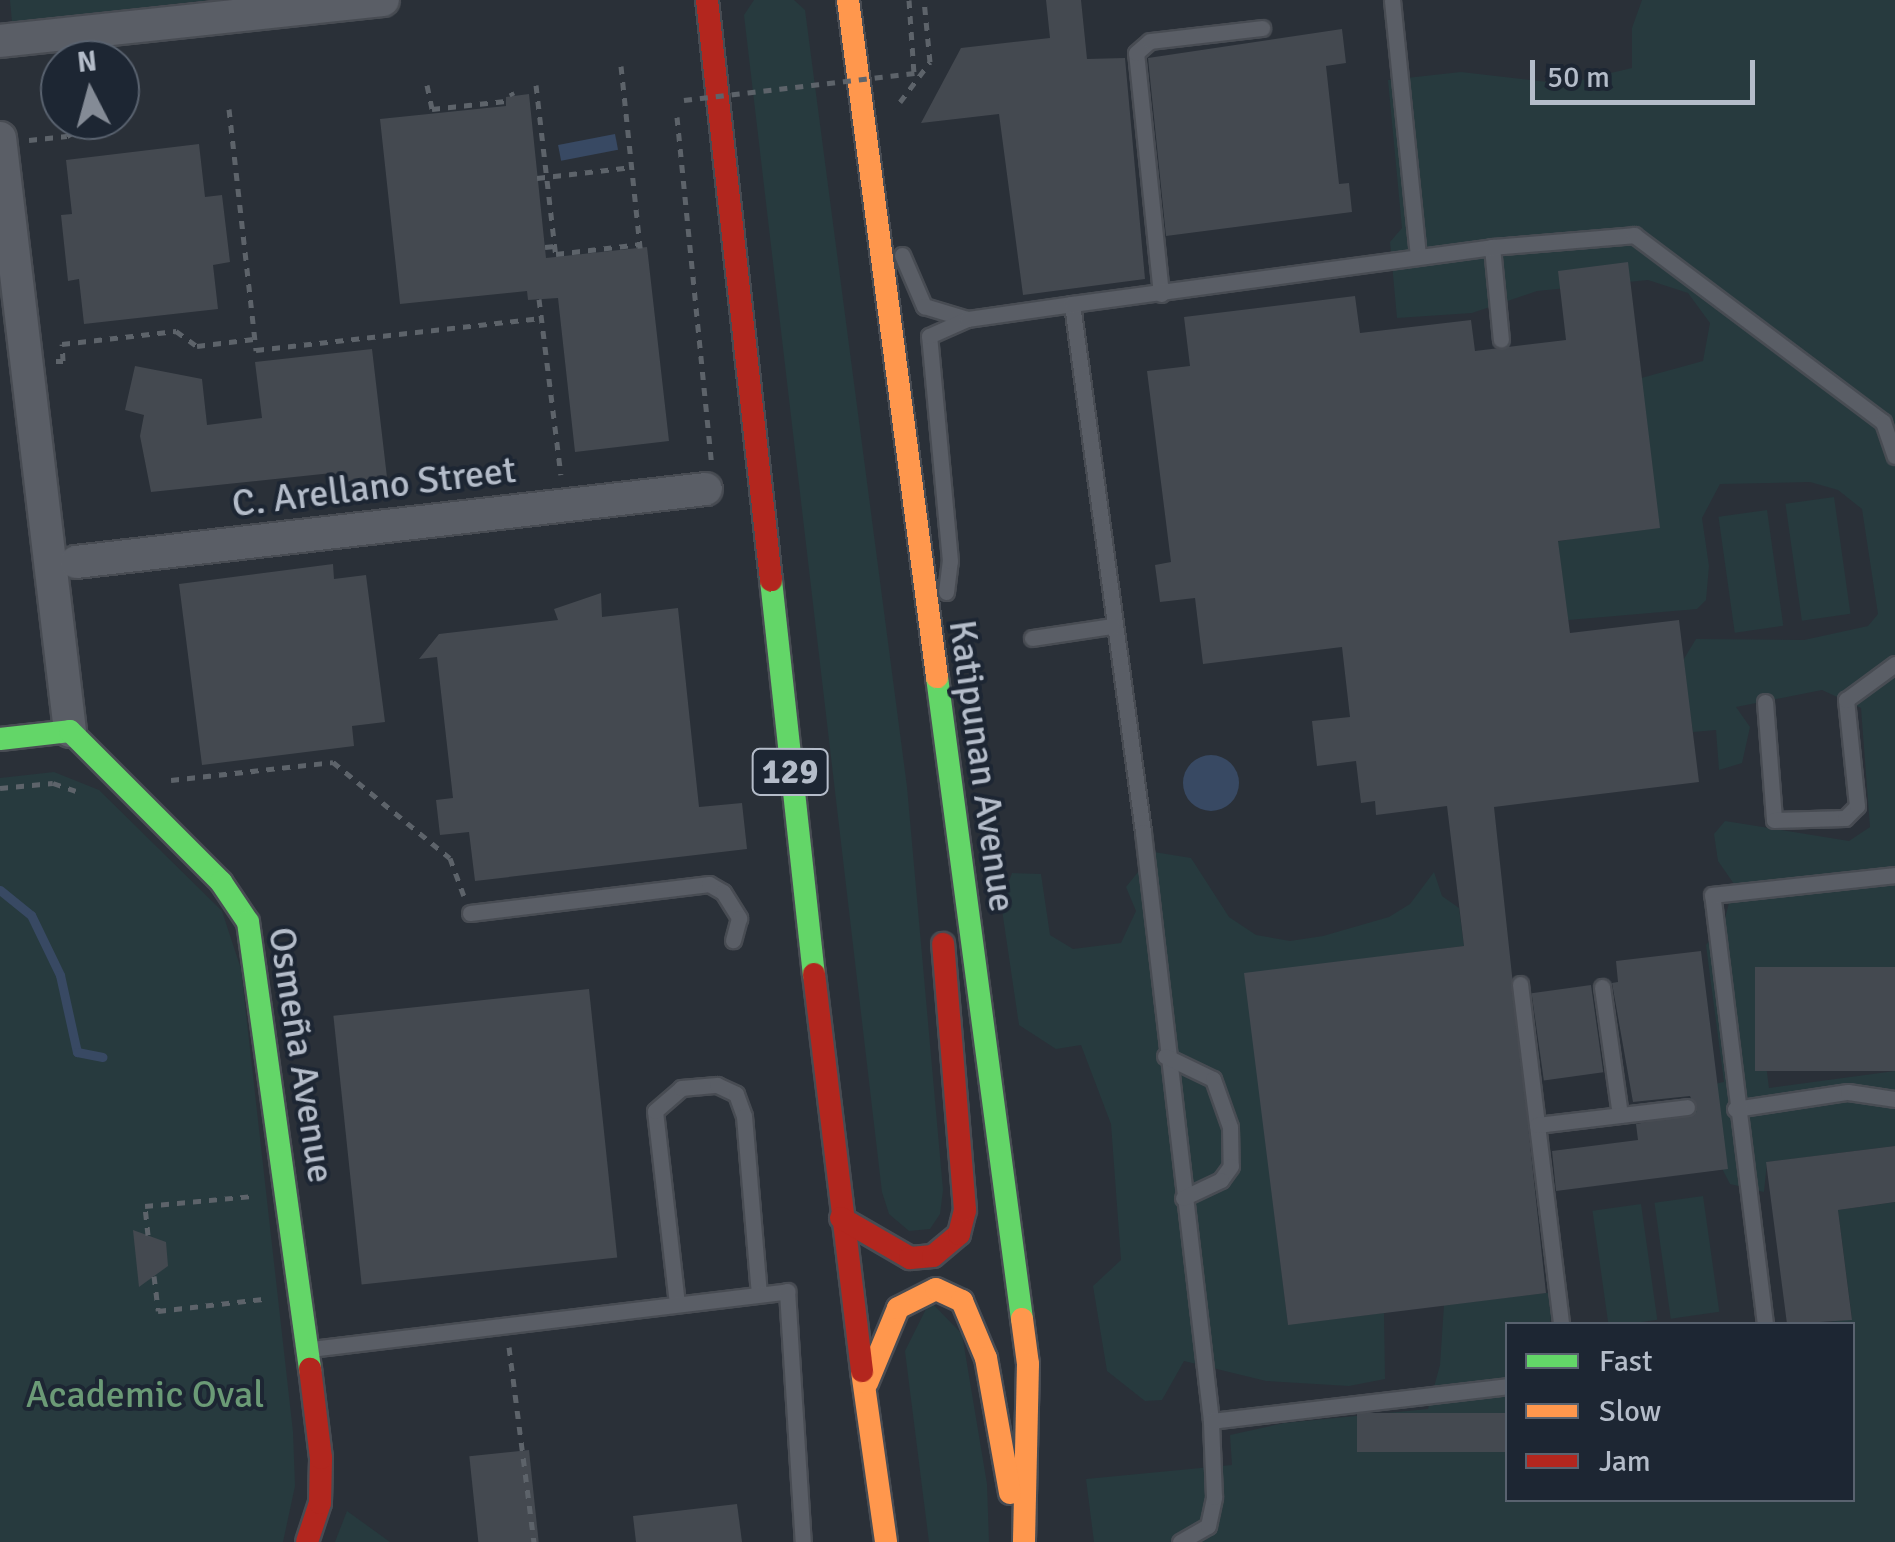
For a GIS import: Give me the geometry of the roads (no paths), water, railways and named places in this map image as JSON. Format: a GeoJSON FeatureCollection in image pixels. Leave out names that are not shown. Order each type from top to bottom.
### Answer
{"type":"FeatureCollection","features":[{"type":"Feature","properties":{"kind":"main road","name":"129"},"geometry":{"type":"LineString","coordinates":[[706,0],[840,1218],[886,1542]]}},
{"type":"Feature","properties":{"kind":"main road","name":"Katipunan Avenue"},"geometry":{"type":"LineString","coordinates":[[848,0],[1028,1364],[1022,1542]]}},
{"type":"Feature","properties":{"kind":"main road"},"geometry":{"type":"LineString","coordinates":[[0,738],[70,730]]}},
{"type":"Feature","properties":{"kind":"main road","name":"Osmeña Avenue"},"geometry":{"type":"LineString","coordinates":[[70,730],[220,882],[248,922],[262,984],[322,1474],[320,1503],[307,1542]]}},
{"type":"Feature","properties":{"kind":"main road"},"geometry":{"type":"LineString","coordinates":[[840,1218],[910,1258],[933,1256],[959,1234],[964,1210],[942,946],[963,881]]}},
{"type":"Feature","properties":{"kind":"main road"},"geometry":{"type":"LineString","coordinates":[[865,1392],[874,1355],[898,1308],[936,1289],[962,1301],[986,1358],[1022,1542]]}},
{"type":"Feature","properties":{"kind":"street"},"geometry":{"type":"LineString","coordinates":[[0,42],[383,0]]}},
{"type":"Feature","properties":{"kind":"street"},"geometry":{"type":"LineString","coordinates":[[0,140],[27,364],[63,563],[70,730]]}},
{"type":"Feature","properties":{"kind":"street","name":"C. Arellano Street"},"geometry":{"type":"LineString","coordinates":[[63,563],[564,505],[709,479]]}},
{"type":"Feature","properties":{"kind":"lane"},"geometry":{"type":"LineString","coordinates":[[1392,0],[1418,256]]}},
{"type":"Feature","properties":{"kind":"lane"},"geometry":{"type":"LineString","coordinates":[[1161,294],[1136,53],[1150,41],[1262,28]]}},
{"type":"Feature","properties":{"kind":"lane"},"geometry":{"type":"LineString","coordinates":[[868,173],[924,306],[967,319]]}},
{"type":"Feature","properties":{"kind":"lane"},"geometry":{"type":"LineString","coordinates":[[935,682],[950,561],[929,336],[967,319],[1418,256],[1634,235],[1884,422],[1895,456]]}},
{"type":"Feature","properties":{"kind":"lane"},"geometry":{"type":"LineString","coordinates":[[1492,247],[1501,340]]}},
{"type":"Feature","properties":{"kind":"lane"},"geometry":{"type":"LineString","coordinates":[[1072,304],[1112,626],[1143,832],[1165,1056],[1211,1421],[1214,1497],[1208,1526],[1180,1542]]}},
{"type":"Feature","properties":{"kind":"lane"},"geometry":{"type":"LineString","coordinates":[[1032,638],[1112,626]]}},
{"type":"Feature","properties":{"kind":"lane"},"geometry":{"type":"LineString","coordinates":[[1765,702],[1774,820],[1846,818],[1857,806],[1846,700],[1895,664]]}},
{"type":"Feature","properties":{"kind":"lane"},"geometry":{"type":"LineString","coordinates":[[1766,1322],[1734,1108],[1712,895],[1895,875]]}},
{"type":"Feature","properties":{"kind":"lane"},"geometry":{"type":"LineString","coordinates":[[470,913],[709,884],[723,892],[739,918],[733,940]]}},
{"type":"Feature","properties":{"kind":"lane"},"geometry":{"type":"LineString","coordinates":[[1520,984],[1562,1322]]}},
{"type":"Feature","properties":{"kind":"lane"},"geometry":{"type":"LineString","coordinates":[[1602,987],[1620,1115]]}},
{"type":"Feature","properties":{"kind":"lane"},"geometry":{"type":"LineString","coordinates":[[1165,1056],[1213,1079],[1230,1127],[1231,1166],[1220,1180],[1182,1198]]}},
{"type":"Feature","properties":{"kind":"lane"},"geometry":{"type":"LineString","coordinates":[[677,1304],[656,1111],[681,1088],[717,1085],[736,1094],[744,1116],[758,1293]]}},
{"type":"Feature","properties":{"kind":"lane"},"geometry":{"type":"LineString","coordinates":[[1734,1108],[1848,1092],[1895,1099]]}},
{"type":"Feature","properties":{"kind":"lane"},"geometry":{"type":"LineString","coordinates":[[1537,1125],[1687,1107]]}},
{"type":"Feature","properties":{"kind":"lane"},"geometry":{"type":"LineString","coordinates":[[307,1349],[783,1289],[790,1295],[803,1542]]}},
{"type":"Feature","properties":{"kind":"lane"},"geometry":{"type":"LineString","coordinates":[[1211,1421],[1505,1386]]}},
{"type":"Feature","properties":{"kind":"water"},"geometry":{"type":"Polygon","coordinates":[[[615,134],[618,150],[561,161],[558,145],[615,134]]]}},
{"type":"Feature","properties":{"kind":"water"},"geometry":{"type":"Polygon","coordinates":[[[1211,755],[1231,763],[1239,783],[1231,803],[1211,811],[1191,803],[1183,783],[1191,763],[1211,755]]]}},
{"type":"Feature","properties":{"kind":"waterway"},"geometry":{"type":"LineString","coordinates":[[0,890],[31,915],[60,975],[77,1052],[103,1057]]}},
{"type":"Feature","properties":{"kind":"park label","name":"Academic Oval"},"geometry":{"type":"Point","coordinates":[145,1395]}}]}
